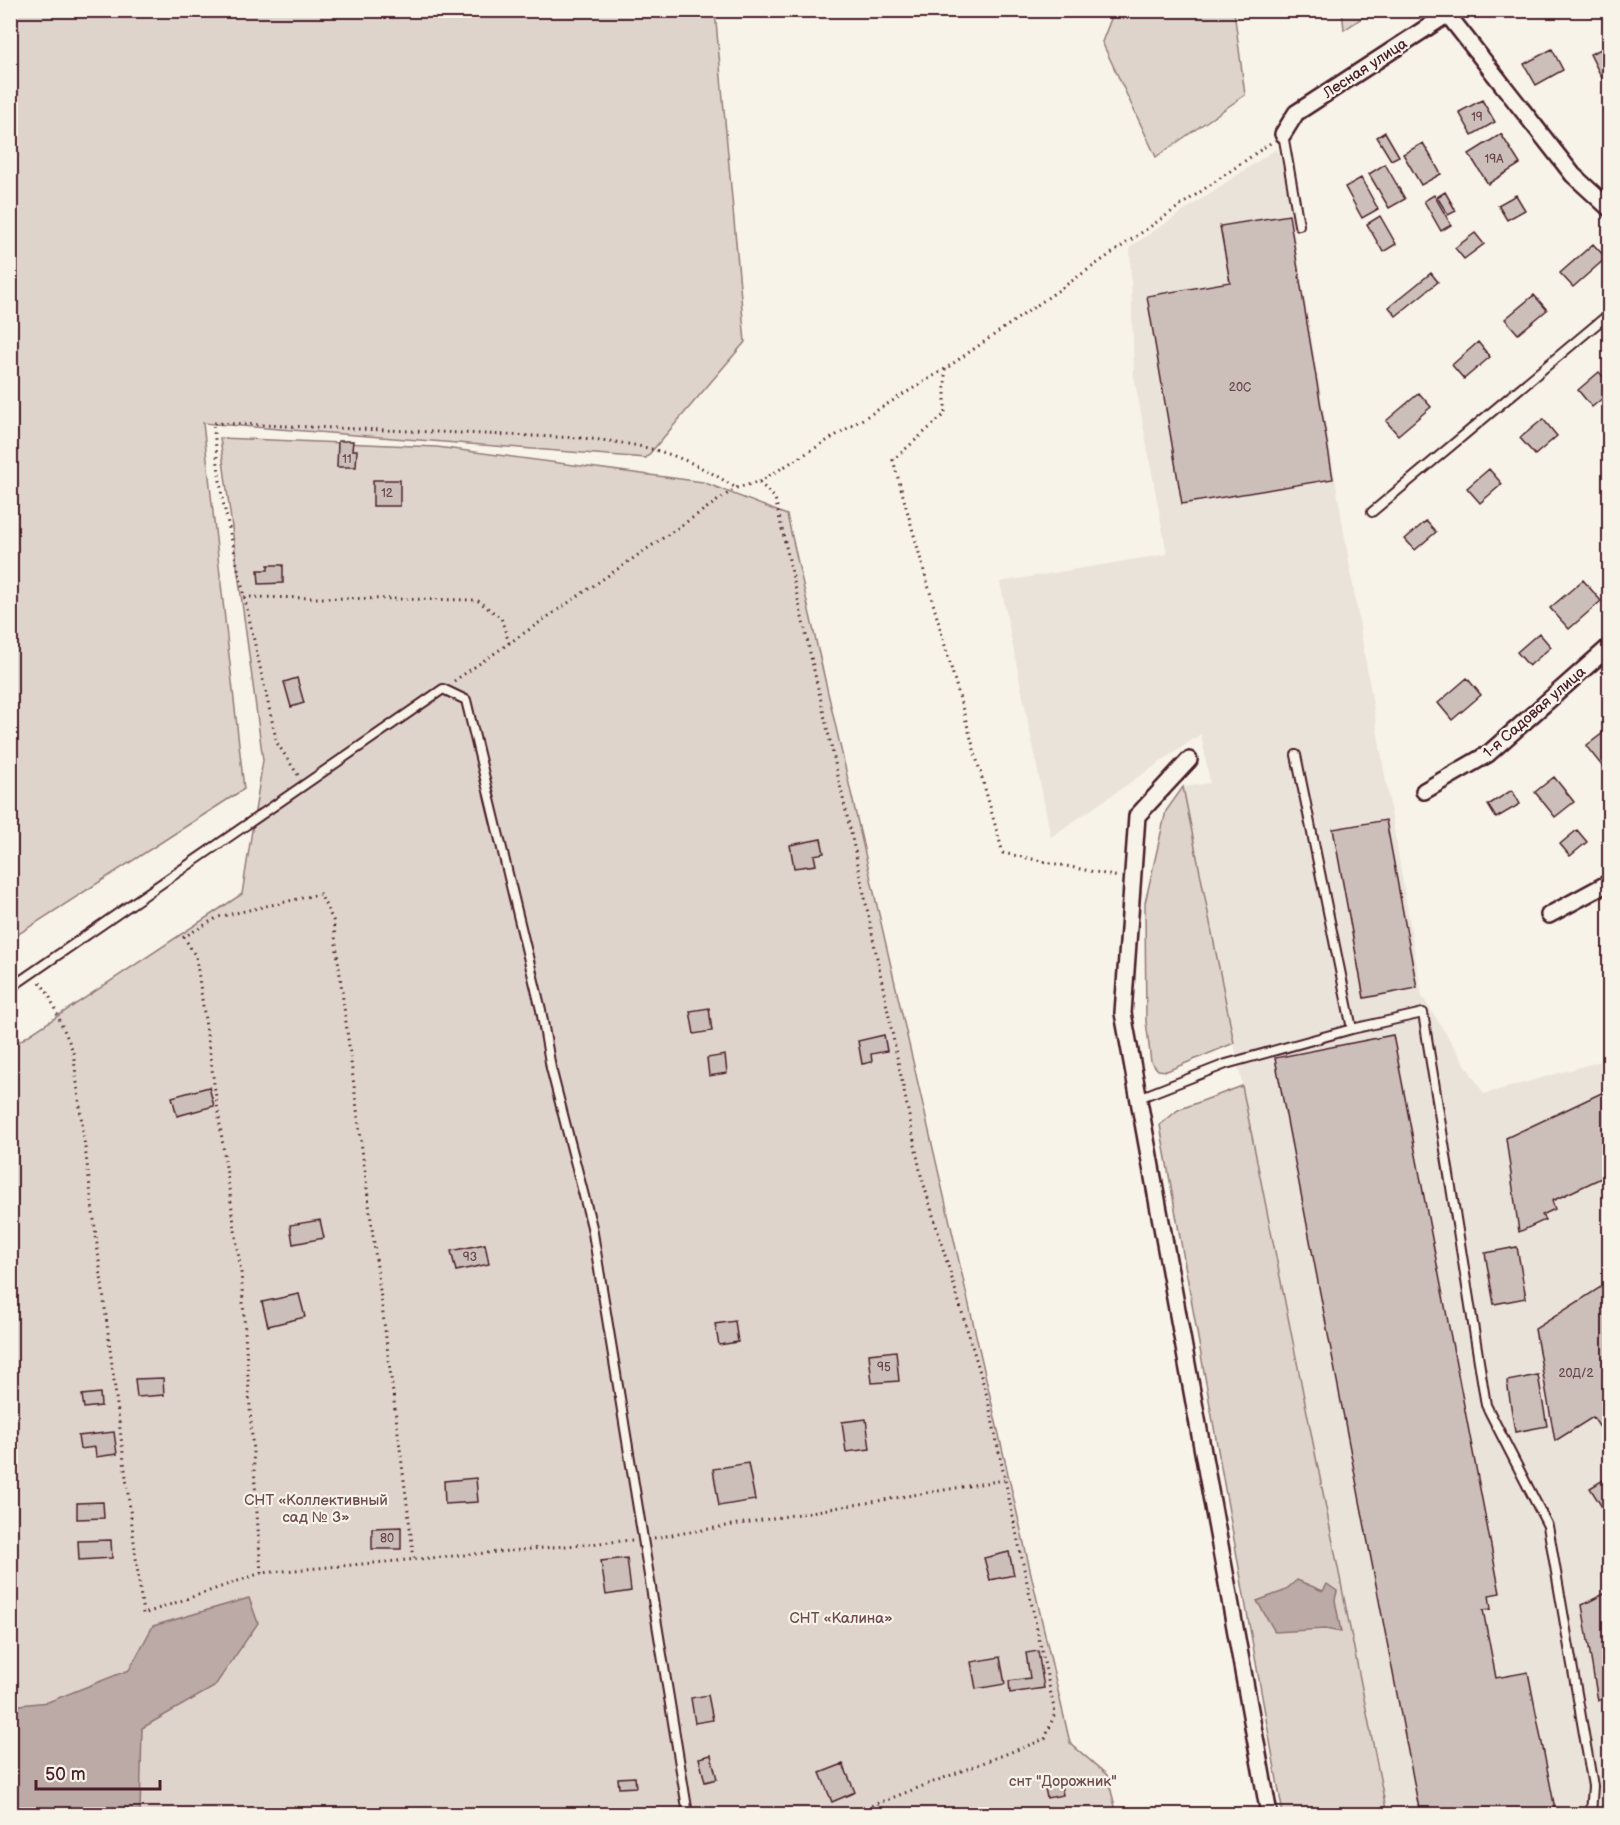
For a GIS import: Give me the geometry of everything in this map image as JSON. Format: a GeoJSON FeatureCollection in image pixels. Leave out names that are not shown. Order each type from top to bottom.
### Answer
{"type":"FeatureCollection","features":[{"type":"Feature","properties":{"kind":"street","name":"Лесная улица"},"geometry":{"type":"LineString","coordinates":[[1283,134],[1296,113],[1451,13]]}},
{"type":"Feature","properties":{"kind":"street"},"geometry":{"type":"LineString","coordinates":[[1451,13],[1573,175],[1610,209]]}},
{"type":"Feature","properties":{"kind":"street","name":"1-я Садовая улица"},"geometry":{"type":"LineString","coordinates":[[1424,791],[1488,754],[1610,646]]}},
{"type":"Feature","properties":{"kind":"street"},"geometry":{"type":"LineString","coordinates":[[1189,759],[1137,816],[1123,1013],[1269,1815]]}},
{"type":"Feature","properties":{"kind":"street"},"geometry":{"type":"LineString","coordinates":[[1549,915],[1610,882]]}},
{"type":"Feature","properties":{"kind":"lane"},"geometry":{"type":"LineString","coordinates":[[1283,134],[1299,225]]}},
{"type":"Feature","properties":{"kind":"lane"},"geometry":{"type":"LineString","coordinates":[[1372,512],[1610,313]]}},
{"type":"Feature","properties":{"kind":"lane"},"geometry":{"type":"LineString","coordinates":[[10,988],[443,689],[466,700],[538,1000],[551,1068],[592,1227],[688,1815]]}},
{"type":"Feature","properties":{"kind":"lane"},"geometry":{"type":"LineString","coordinates":[[1296,754],[1352,1029]]}},
{"type":"Feature","properties":{"kind":"lane"},"geometry":{"type":"LineString","coordinates":[[1139,1098],[1226,1064],[1352,1029],[1423,1013],[1486,1405],[1548,1526],[1593,1786],[1591,1815]]}},
{"type":"Feature","properties":{"kind":"path"},"geometry":{"type":"LineString","coordinates":[[443,689],[736,488],[759,483],[945,369],[1283,134]]}},
{"type":"Feature","properties":{"kind":"path"},"geometry":{"type":"LineString","coordinates":[[945,369],[945,414],[892,460],[1003,853],[1132,880]]}},
{"type":"Feature","properties":{"kind":"path"},"geometry":{"type":"LineString","coordinates":[[304,784],[277,742],[222,497],[213,423],[582,438],[635,443],[703,466],[736,488]]}},
{"type":"Feature","properties":{"kind":"path"},"geometry":{"type":"LineString","coordinates":[[759,483],[776,498],[859,869],[921,1175],[987,1396],[1055,1713],[1045,1739],[850,1815]]}},
{"type":"Feature","properties":{"kind":"path"},"geometry":{"type":"LineString","coordinates":[[244,597],[477,600],[501,618],[509,644]]}},
{"type":"Feature","properties":{"kind":"path"},"geometry":{"type":"LineString","coordinates":[[261,1572],[241,1272],[196,957],[184,936],[218,916],[320,894],[333,920],[414,1559]]}},
{"type":"Feature","properties":{"kind":"path"},"geometry":{"type":"LineString","coordinates":[[32,972],[49,994],[73,1051],[143,1614],[261,1572],[643,1539],[1005,1480]]}},
{"type":"Feature","properties":{"kind":"shaded area"},"geometry":{"type":"Polygon","coordinates":[[[1276,149],[1281,157],[1422,996],[1484,1094],[1609,1059],[1609,1814],[1387,1814],[1183,787],[1210,783],[1201,734],[1051,837],[1000,582],[1167,554],[1134,376],[1130,247],[1276,149]]]}},
{"type":"Feature","properties":{"kind":"shaded area"},"geometry":{"type":"Polygon","coordinates":[[[1297,1580],[1323,1591],[1327,1584],[1337,1591],[1335,1600],[1341,1632],[1325,1629],[1275,1632],[1257,1601],[1284,1591],[1297,1580]]]}},
{"type":"Feature","properties":{"kind":"shaded area"},"geometry":{"type":"Polygon","coordinates":[[[249,1598],[258,1623],[214,1687],[142,1728],[140,1814],[11,1814],[11,1706],[48,1702],[129,1670],[153,1626],[249,1598]]]}},
{"type":"Feature","properties":{"kind":"green space"},"geometry":{"type":"Polygon","coordinates":[[[11,10],[715,11],[745,342],[646,458],[203,423],[244,789],[11,939],[11,10]]]}},
{"type":"Feature","properties":{"kind":"green space"},"geometry":{"type":"Polygon","coordinates":[[[1342,10],[1372,10],[1372,11],[1344,30],[1342,10]]]}},
{"type":"Feature","properties":{"kind":"green space"},"geometry":{"type":"Polygon","coordinates":[[[1114,11],[1234,11],[1245,95],[1156,157],[1102,42],[1114,11]]]}},
{"type":"Feature","properties":{"kind":"green space"},"geometry":{"type":"Polygon","coordinates":[[[220,438],[437,447],[703,482],[787,515],[1070,1743],[1107,1775],[1117,1814],[11,1814],[11,1047],[242,894],[263,760],[220,438]]]}},
{"type":"Feature","properties":{"kind":"green space"},"geometry":{"type":"Polygon","coordinates":[[[1183,787],[1234,1043],[1167,1071],[1158,1070],[1151,1062],[1146,1021],[1145,903],[1166,811],[1183,787]]]}},
{"type":"Feature","properties":{"kind":"green space"},"geometry":{"type":"Polygon","coordinates":[[[1242,1086],[1387,1814],[1283,1814],[1160,1125],[1178,1110],[1242,1086]]]}},
{"type":"Feature","properties":{"kind":"building"},"geometry":{"type":"Polygon","coordinates":[[[1610,45],[1610,77],[1603,80],[1590,54],[1610,45]]]}},
{"type":"Feature","properties":{"kind":"building"},"geometry":{"type":"Polygon","coordinates":[[[1552,49],[1563,70],[1536,85],[1524,64],[1552,49]]]}},
{"type":"Feature","properties":{"kind":"building"},"geometry":{"type":"Polygon","coordinates":[[[1482,100],[1495,122],[1472,135],[1459,112],[1482,100]]]}},
{"type":"Feature","properties":{"kind":"building"},"geometry":{"type":"Polygon","coordinates":[[[1385,132],[1399,156],[1391,160],[1377,137],[1385,132]]]}},
{"type":"Feature","properties":{"kind":"building"},"geometry":{"type":"Polygon","coordinates":[[[1501,134],[1520,164],[1488,184],[1469,154],[1501,134]]]}},
{"type":"Feature","properties":{"kind":"building"},"geometry":{"type":"Polygon","coordinates":[[[1423,143],[1441,174],[1421,185],[1403,154],[1423,143]]]}},
{"type":"Feature","properties":{"kind":"building"},"geometry":{"type":"Polygon","coordinates":[[[1385,164],[1405,199],[1389,208],[1369,174],[1385,164]]]}},
{"type":"Feature","properties":{"kind":"building"},"geometry":{"type":"Polygon","coordinates":[[[1361,178],[1378,209],[1362,218],[1345,187],[1361,178]]]}},
{"type":"Feature","properties":{"kind":"building"},"geometry":{"type":"Polygon","coordinates":[[[1445,192],[1456,211],[1448,215],[1437,197],[1445,192]]]}},
{"type":"Feature","properties":{"kind":"building"},"geometry":{"type":"Polygon","coordinates":[[[1434,195],[1451,225],[1441,231],[1424,201],[1434,195]]]}},
{"type":"Feature","properties":{"kind":"building"},"geometry":{"type":"Polygon","coordinates":[[[1516,195],[1525,210],[1507,220],[1498,205],[1516,195]]]}},
{"type":"Feature","properties":{"kind":"building"},"geometry":{"type":"Polygon","coordinates":[[[1289,215],[1333,479],[1182,504],[1147,296],[1230,282],[1220,226],[1289,215]]]}},
{"type":"Feature","properties":{"kind":"building"},"geometry":{"type":"Polygon","coordinates":[[[1380,216],[1396,244],[1383,252],[1367,224],[1380,216]]]}},
{"type":"Feature","properties":{"kind":"building"},"geometry":{"type":"Polygon","coordinates":[[[1475,233],[1484,244],[1464,259],[1455,248],[1475,233]]]}},
{"type":"Feature","properties":{"kind":"building"},"geometry":{"type":"Polygon","coordinates":[[[1593,244],[1606,258],[1573,287],[1560,273],[1593,244]]]}},
{"type":"Feature","properties":{"kind":"building"},"geometry":{"type":"Polygon","coordinates":[[[1431,273],[1438,282],[1396,316],[1389,307],[1431,273]]]}},
{"type":"Feature","properties":{"kind":"building"},"geometry":{"type":"Polygon","coordinates":[[[1534,295],[1547,310],[1518,334],[1505,319],[1534,295]]]}},
{"type":"Feature","properties":{"kind":"building"},"geometry":{"type":"Polygon","coordinates":[[[1478,342],[1490,357],[1464,379],[1452,365],[1478,342]]]}},
{"type":"Feature","properties":{"kind":"building"},"geometry":{"type":"Polygon","coordinates":[[[1599,372],[1610,384],[1610,392],[1592,407],[1578,390],[1599,372]]]}},
{"type":"Feature","properties":{"kind":"building"},"geometry":{"type":"Polygon","coordinates":[[[1419,393],[1431,407],[1398,435],[1386,421],[1419,393]]]}},
{"type":"Feature","properties":{"kind":"building"},"geometry":{"type":"Polygon","coordinates":[[[1543,419],[1557,436],[1535,455],[1520,438],[1543,419]]]}},
{"type":"Feature","properties":{"kind":"building"},"geometry":{"type":"Polygon","coordinates":[[[338,441],[353,441],[352,450],[357,450],[356,467],[337,467],[338,441]]]}},
{"type":"Feature","properties":{"kind":"building"},"geometry":{"type":"Polygon","coordinates":[[[1489,469],[1502,484],[1480,503],[1467,488],[1489,469]]]}},
{"type":"Feature","properties":{"kind":"building"},"geometry":{"type":"Polygon","coordinates":[[[373,480],[400,480],[400,506],[373,506],[373,480]]]}},
{"type":"Feature","properties":{"kind":"building"},"geometry":{"type":"Polygon","coordinates":[[[1426,521],[1436,532],[1415,550],[1405,539],[1426,521]]]}},
{"type":"Feature","properties":{"kind":"building"},"geometry":{"type":"Polygon","coordinates":[[[268,565],[283,565],[283,583],[259,584],[258,570],[268,570],[268,565]]]}},
{"type":"Feature","properties":{"kind":"building"},"geometry":{"type":"Polygon","coordinates":[[[1583,580],[1601,601],[1569,629],[1550,608],[1583,580]]]}},
{"type":"Feature","properties":{"kind":"building"},"geometry":{"type":"Polygon","coordinates":[[[1539,633],[1551,647],[1529,666],[1517,652],[1539,633]]]}},
{"type":"Feature","properties":{"kind":"building"},"geometry":{"type":"Polygon","coordinates":[[[297,678],[304,703],[291,707],[284,682],[297,678]]]}},
{"type":"Feature","properties":{"kind":"building"},"geometry":{"type":"Polygon","coordinates":[[[1467,678],[1481,695],[1452,720],[1438,703],[1467,678]]]}},
{"type":"Feature","properties":{"kind":"building"},"geometry":{"type":"Polygon","coordinates":[[[1607,730],[1610,734],[1607,772],[1586,746],[1607,730]]]}},
{"type":"Feature","properties":{"kind":"building"},"geometry":{"type":"Polygon","coordinates":[[[1554,777],[1574,802],[1555,817],[1535,792],[1554,777]]]}},
{"type":"Feature","properties":{"kind":"building"},"geometry":{"type":"Polygon","coordinates":[[[1512,790],[1520,804],[1496,818],[1488,805],[1512,790]]]}},
{"type":"Feature","properties":{"kind":"building"},"geometry":{"type":"Polygon","coordinates":[[[1386,820],[1417,988],[1364,998],[1333,829],[1386,820]]]}},
{"type":"Feature","properties":{"kind":"building"},"geometry":{"type":"Polygon","coordinates":[[[1577,830],[1587,842],[1570,856],[1560,844],[1577,830]]]}},
{"type":"Feature","properties":{"kind":"building"},"geometry":{"type":"Polygon","coordinates":[[[821,839],[824,853],[814,855],[816,865],[794,868],[790,845],[821,839]]]}},
{"type":"Feature","properties":{"kind":"building"},"geometry":{"type":"Polygon","coordinates":[[[709,1008],[712,1031],[694,1034],[690,1011],[709,1008]]]}},
{"type":"Feature","properties":{"kind":"building"},"geometry":{"type":"Polygon","coordinates":[[[884,1035],[887,1051],[871,1054],[872,1062],[862,1064],[858,1041],[884,1035]]]}},
{"type":"Feature","properties":{"kind":"building"},"geometry":{"type":"Polygon","coordinates":[[[1393,1035],[1500,1593],[1489,1595],[1491,1609],[1483,1610],[1496,1678],[1528,1672],[1556,1814],[1420,1814],[1275,1058],[1393,1035]]]}},
{"type":"Feature","properties":{"kind":"building"},"geometry":{"type":"Polygon","coordinates":[[[725,1055],[727,1073],[709,1076],[707,1058],[725,1055]]]}},
{"type":"Feature","properties":{"kind":"building"},"geometry":{"type":"Polygon","coordinates":[[[209,1087],[214,1106],[177,1116],[172,1097],[209,1087]]]}},
{"type":"Feature","properties":{"kind":"building"},"geometry":{"type":"Polygon","coordinates":[[[1610,1089],[1610,1174],[1552,1201],[1555,1209],[1542,1215],[1545,1220],[1519,1232],[1506,1138],[1610,1089]]]}},
{"type":"Feature","properties":{"kind":"building"},"geometry":{"type":"Polygon","coordinates":[[[320,1220],[324,1238],[293,1244],[290,1225],[320,1220]]]}},
{"type":"Feature","properties":{"kind":"building"},"geometry":{"type":"Polygon","coordinates":[[[485,1244],[489,1264],[456,1271],[451,1251],[485,1244]]]}},
{"type":"Feature","properties":{"kind":"building"},"geometry":{"type":"Polygon","coordinates":[[[1517,1247],[1526,1298],[1494,1304],[1485,1253],[1517,1247]]]}},
{"type":"Feature","properties":{"kind":"building"},"geometry":{"type":"Polygon","coordinates":[[[1610,1281],[1610,1443],[1593,1417],[1555,1441],[1535,1329],[1610,1281]]]}},
{"type":"Feature","properties":{"kind":"building"},"geometry":{"type":"Polygon","coordinates":[[[299,1294],[305,1317],[268,1326],[262,1302],[299,1294]]]}},
{"type":"Feature","properties":{"kind":"building"},"geometry":{"type":"Polygon","coordinates":[[[735,1321],[738,1342],[719,1345],[715,1324],[735,1321]]]}},
{"type":"Feature","properties":{"kind":"building"},"geometry":{"type":"Polygon","coordinates":[[[896,1351],[899,1381],[872,1383],[869,1354],[896,1351]]]}},
{"type":"Feature","properties":{"kind":"building"},"geometry":{"type":"Polygon","coordinates":[[[1538,1375],[1547,1426],[1515,1432],[1507,1381],[1538,1375]]]}},
{"type":"Feature","properties":{"kind":"building"},"geometry":{"type":"Polygon","coordinates":[[[163,1378],[164,1395],[137,1397],[135,1379],[163,1378]]]}},
{"type":"Feature","properties":{"kind":"building"},"geometry":{"type":"Polygon","coordinates":[[[100,1393],[101,1406],[84,1408],[82,1395],[100,1393]]]}},
{"type":"Feature","properties":{"kind":"building"},"geometry":{"type":"Polygon","coordinates":[[[866,1419],[870,1449],[846,1452],[842,1422],[866,1419]]]}},
{"type":"Feature","properties":{"kind":"building"},"geometry":{"type":"Polygon","coordinates":[[[114,1432],[117,1454],[96,1457],[95,1447],[80,1449],[78,1436],[114,1432]]]}},
{"type":"Feature","properties":{"kind":"building"},"geometry":{"type":"Polygon","coordinates":[[[748,1463],[755,1500],[719,1506],[713,1469],[748,1463]]]}},
{"type":"Feature","properties":{"kind":"building"},"geometry":{"type":"Polygon","coordinates":[[[1610,1476],[1610,1520],[1590,1488],[1610,1476]]]}},
{"type":"Feature","properties":{"kind":"building"},"geometry":{"type":"Polygon","coordinates":[[[476,1478],[478,1502],[445,1504],[444,1481],[476,1478]]]}},
{"type":"Feature","properties":{"kind":"building"},"geometry":{"type":"Polygon","coordinates":[[[103,1502],[104,1518],[77,1519],[77,1503],[103,1502]]]}},
{"type":"Feature","properties":{"kind":"building"},"geometry":{"type":"Polygon","coordinates":[[[401,1527],[401,1549],[372,1549],[372,1528],[401,1527]]]}},
{"type":"Feature","properties":{"kind":"building"},"geometry":{"type":"Polygon","coordinates":[[[111,1540],[112,1558],[79,1560],[78,1541],[111,1540]]]}},
{"type":"Feature","properties":{"kind":"building"},"geometry":{"type":"Polygon","coordinates":[[[1009,1552],[1014,1575],[990,1580],[984,1558],[1009,1552]]]}},
{"type":"Feature","properties":{"kind":"building"},"geometry":{"type":"Polygon","coordinates":[[[627,1558],[631,1591],[606,1595],[601,1561],[627,1558]]]}},
{"type":"Feature","properties":{"kind":"building"},"geometry":{"type":"Polygon","coordinates":[[[1610,1591],[1610,1695],[1598,1701],[1582,1605],[1610,1591]]]}},
{"type":"Feature","properties":{"kind":"building"},"geometry":{"type":"Polygon","coordinates":[[[1038,1651],[1044,1688],[1010,1693],[1009,1681],[1030,1678],[1026,1653],[1038,1651]]]}},
{"type":"Feature","properties":{"kind":"building"},"geometry":{"type":"Polygon","coordinates":[[[1000,1657],[1005,1684],[976,1689],[971,1662],[1000,1657]]]}},
{"type":"Feature","properties":{"kind":"building"},"geometry":{"type":"Polygon","coordinates":[[[708,1695],[713,1720],[695,1723],[691,1698],[708,1695]]]}},
{"type":"Feature","properties":{"kind":"building"},"geometry":{"type":"Polygon","coordinates":[[[711,1755],[717,1779],[705,1782],[699,1758],[711,1755]]]}},
{"type":"Feature","properties":{"kind":"building"},"geometry":{"type":"Polygon","coordinates":[[[843,1764],[855,1792],[832,1802],[820,1773],[843,1764]]]}},
{"type":"Feature","properties":{"kind":"building"},"geometry":{"type":"Polygon","coordinates":[[[635,1777],[636,1787],[619,1788],[618,1778],[635,1777]]]}},
{"type":"Feature","properties":{"kind":"building"},"geometry":{"type":"Polygon","coordinates":[[[1060,1780],[1063,1795],[1047,1798],[1044,1783],[1060,1780]]]}},
{"type":"Feature","properties":{"kind":"park label","name":"СНТ «Коллективный сад № 3»"},"geometry":{"type":"Point","coordinates":[316,1508]}},
{"type":"Feature","properties":{"kind":"park label","name":"СНТ «Калина»"},"geometry":{"type":"Point","coordinates":[841,1618]}},
{"type":"Feature","properties":{"kind":"park label","name":"снт \"Дорожник\""},"geometry":{"type":"Point","coordinates":[1063,1781]}}]}
